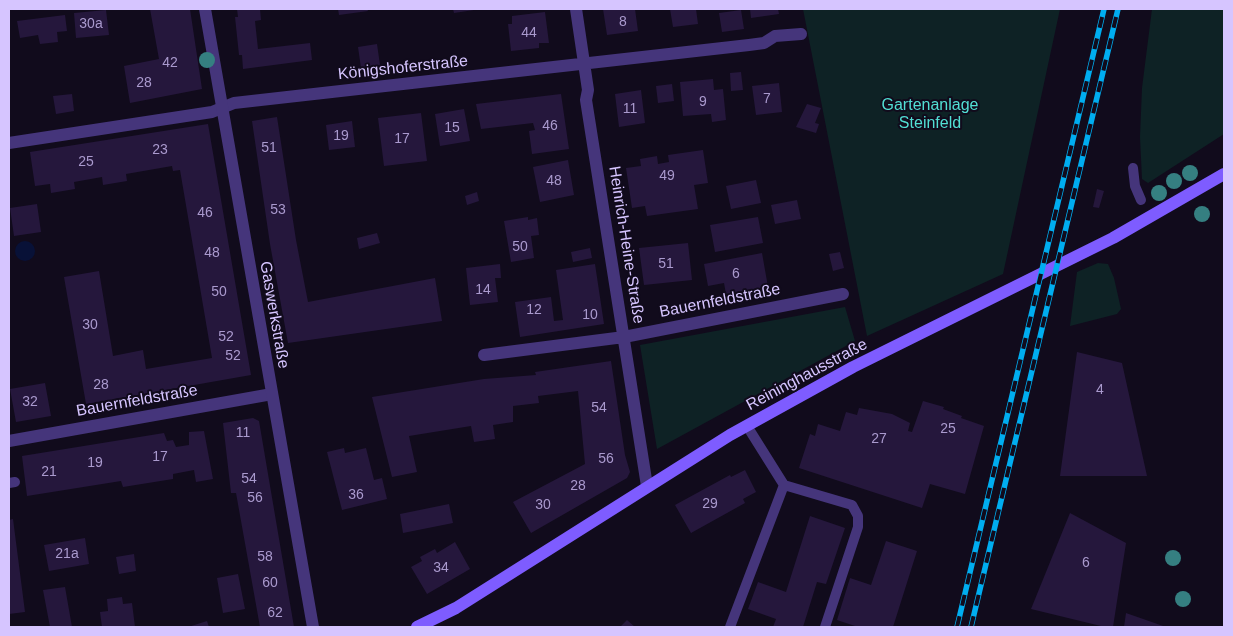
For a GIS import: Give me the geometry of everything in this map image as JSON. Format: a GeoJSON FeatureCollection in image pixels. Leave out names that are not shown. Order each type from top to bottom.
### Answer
{"type":"FeatureCollection","features":[{"type":"Feature","properties":{"kind":"main road","name":"Reininghausstraße"},"geometry":{"type":"LineString","coordinates":[[417,627],[456,608],[647,486],[747,426],[858,365],[1113,238],[1224,174]]}},
{"type":"Feature","properties":{"kind":"street","name":"Gaswerkstraße"},"geometry":{"type":"LineString","coordinates":[[205,9],[313,627]]}},
{"type":"Feature","properties":{"kind":"street","name":"Heinrich-Heine-Straße"},"geometry":{"type":"LineString","coordinates":[[576,9],[588,90],[586,100],[647,486]]}},
{"type":"Feature","properties":{"kind":"street","name":"Königshoferstraße"},"geometry":{"type":"LineString","coordinates":[[9,143],[212,112],[234,103],[749,45],[764,43],[775,36],[801,34]]}},
{"type":"Feature","properties":{"kind":"street","name":"Bauernfeldstraße"},"geometry":{"type":"LineString","coordinates":[[484,355],[624,337],[843,294]]}},
{"type":"Feature","properties":{"kind":"street","name":"Bauernfeldstraße"},"geometry":{"type":"LineString","coordinates":[[9,441],[272,394]]}},
{"type":"Feature","properties":{"kind":"lane"},"geometry":{"type":"LineString","coordinates":[[1133,168],[1134,186],[1141,200]]}},
{"type":"Feature","properties":{"kind":"lane"},"geometry":{"type":"LineString","coordinates":[[747,426],[784,485],[852,505],[858,516],[858,527],[825,627]]}},
{"type":"Feature","properties":{"kind":"lane"},"geometry":{"type":"LineString","coordinates":[[730,627],[784,485]]}},
{"type":"Feature","properties":{"kind":"green space","name":"Gartenanlage Steinfeld"},"geometry":{"type":"Polygon","coordinates":[[[803,9],[1060,9],[1003,274],[867,336],[803,9]]]}},
{"type":"Feature","properties":{"kind":"green space"},"geometry":{"type":"Polygon","coordinates":[[[1152,9],[1224,9],[1224,134],[1148,183],[1142,179],[1140,137],[1142,88],[1152,9]]]}},
{"type":"Feature","properties":{"kind":"green space"},"geometry":{"type":"Polygon","coordinates":[[[1098,263],[1108,264],[1114,278],[1121,309],[1117,314],[1070,326],[1077,272],[1098,263]]]}},
{"type":"Feature","properties":{"kind":"green space"},"geometry":{"type":"Polygon","coordinates":[[[845,307],[855,341],[657,449],[640,345],[845,307]]]}},
{"type":"Feature","properties":{"kind":"water"},"geometry":{"type":"Polygon","coordinates":[[[25,241],[32,244],[35,251],[32,258],[25,261],[18,258],[15,251],[18,244],[25,241]]]}},
{"type":"Feature","properties":{"kind":"building"},"geometry":{"type":"Polygon","coordinates":[[[150,9],[190,9],[202,89],[130,103],[124,66],[159,59],[150,9]]]}},
{"type":"Feature","properties":{"kind":"building"},"geometry":{"type":"Polygon","coordinates":[[[237,9],[260,9],[261,20],[255,21],[258,49],[310,43],[312,60],[243,69],[242,55],[239,55],[235,17],[238,17],[237,9]]]}},
{"type":"Feature","properties":{"kind":"building"},"geometry":{"type":"Polygon","coordinates":[[[338,9],[367,9],[368,11],[339,15],[338,9]]]}},
{"type":"Feature","properties":{"kind":"building"},"geometry":{"type":"Polygon","coordinates":[[[453,9],[474,9],[474,10],[454,13],[453,9]]]}},
{"type":"Feature","properties":{"kind":"building"},"geometry":{"type":"Polygon","coordinates":[[[603,9],[635,9],[638,31],[607,35],[603,9]]]}},
{"type":"Feature","properties":{"kind":"building"},"geometry":{"type":"Polygon","coordinates":[[[670,9],[696,9],[698,24],[673,27],[670,9]]]}},
{"type":"Feature","properties":{"kind":"building"},"geometry":{"type":"Polygon","coordinates":[[[750,9],[778,9],[779,14],[751,18],[750,9]]]}},
{"type":"Feature","properties":{"kind":"building"},"geometry":{"type":"Polygon","coordinates":[[[106,10],[109,35],[76,38],[74,13],[106,10]]]}},
{"type":"Feature","properties":{"kind":"building"},"geometry":{"type":"Polygon","coordinates":[[[741,10],[744,29],[722,32],[719,13],[741,10]]]}},
{"type":"Feature","properties":{"kind":"building"},"geometry":{"type":"Polygon","coordinates":[[[545,12],[549,43],[539,43],[539,48],[511,51],[508,24],[512,24],[512,16],[545,12]]]}},
{"type":"Feature","properties":{"kind":"building"},"geometry":{"type":"Polygon","coordinates":[[[65,15],[67,31],[57,32],[58,42],[40,44],[38,35],[20,38],[17,21],[65,15]]]}},
{"type":"Feature","properties":{"kind":"building"},"geometry":{"type":"Polygon","coordinates":[[[377,44],[380,65],[361,68],[358,47],[377,44]]]}},
{"type":"Feature","properties":{"kind":"building"},"geometry":{"type":"Polygon","coordinates":[[[741,72],[743,90],[731,91],[730,73],[741,72]]]}},
{"type":"Feature","properties":{"kind":"building"},"geometry":{"type":"Polygon","coordinates":[[[713,79],[714,90],[723,89],[726,120],[712,122],[711,114],[683,116],[680,82],[713,79]]]}},
{"type":"Feature","properties":{"kind":"building"},"geometry":{"type":"Polygon","coordinates":[[[779,83],[782,112],[756,115],[752,86],[779,83]]]}},
{"type":"Feature","properties":{"kind":"building"},"geometry":{"type":"Polygon","coordinates":[[[672,84],[674,101],[658,103],[656,86],[672,84]]]}},
{"type":"Feature","properties":{"kind":"building"},"geometry":{"type":"Polygon","coordinates":[[[641,90],[645,123],[619,127],[615,94],[641,90]]]}},
{"type":"Feature","properties":{"kind":"building"},"geometry":{"type":"Polygon","coordinates":[[[72,94],[74,111],[56,114],[53,96],[72,94]]]}},
{"type":"Feature","properties":{"kind":"building"},"geometry":{"type":"Polygon","coordinates":[[[561,94],[569,149],[532,154],[529,131],[535,130],[533,123],[481,129],[476,104],[561,94]]]}},
{"type":"Feature","properties":{"kind":"building"},"geometry":{"type":"Polygon","coordinates":[[[807,104],[821,108],[815,123],[819,124],[816,133],[796,127],[807,104]]]}},
{"type":"Feature","properties":{"kind":"building"},"geometry":{"type":"Polygon","coordinates":[[[464,109],[470,141],[440,146],[435,114],[464,109]]]}},
{"type":"Feature","properties":{"kind":"building"},"geometry":{"type":"Polygon","coordinates":[[[421,113],[427,161],[384,166],[378,118],[421,113]]]}},
{"type":"Feature","properties":{"kind":"building"},"geometry":{"type":"Polygon","coordinates":[[[277,117],[296,240],[308,302],[435,278],[442,321],[288,343],[270,244],[252,121],[277,117]]]}},
{"type":"Feature","properties":{"kind":"building"},"geometry":{"type":"Polygon","coordinates":[[[352,121],[355,147],[329,150],[326,125],[352,121]]]}},
{"type":"Feature","properties":{"kind":"building"},"geometry":{"type":"Polygon","coordinates":[[[208,124],[251,375],[86,404],[64,277],[99,271],[113,356],[143,350],[146,369],[212,358],[180,170],[173,171],[172,166],[126,174],[127,181],[103,185],[102,177],[74,182],[75,189],[51,193],[50,184],[35,186],[30,152],[208,124]]]}},
{"type":"Feature","properties":{"kind":"building"},"geometry":{"type":"Polygon","coordinates":[[[703,150],[708,183],[694,185],[698,209],[647,216],[645,206],[632,208],[626,168],[641,166],[640,159],[657,156],[658,164],[669,162],[668,155],[703,150]]]}},
{"type":"Feature","properties":{"kind":"building"},"geometry":{"type":"Polygon","coordinates":[[[568,160],[574,195],[540,202],[533,167],[568,160]]]}},
{"type":"Feature","properties":{"kind":"building"},"geometry":{"type":"Polygon","coordinates":[[[756,180],[761,203],[731,209],[726,186],[756,180]]]}},
{"type":"Feature","properties":{"kind":"building"},"geometry":{"type":"Polygon","coordinates":[[[1097,189],[1104,191],[1099,208],[1093,207],[1097,189]]]}},
{"type":"Feature","properties":{"kind":"building"},"geometry":{"type":"Polygon","coordinates":[[[477,192],[479,201],[467,205],[465,196],[477,192]]]}},
{"type":"Feature","properties":{"kind":"building"},"geometry":{"type":"Polygon","coordinates":[[[797,200],[801,219],[775,224],[771,205],[797,200]]]}},
{"type":"Feature","properties":{"kind":"building"},"geometry":{"type":"Polygon","coordinates":[[[37,204],[41,232],[14,236],[10,208],[37,204]]]}},
{"type":"Feature","properties":{"kind":"building"},"geometry":{"type":"Polygon","coordinates":[[[528,217],[528,220],[537,218],[539,235],[531,236],[534,258],[511,262],[504,221],[528,217]]]}},
{"type":"Feature","properties":{"kind":"building"},"geometry":{"type":"Polygon","coordinates":[[[758,217],[763,243],[715,252],[710,225],[758,217]]]}},
{"type":"Feature","properties":{"kind":"building"},"geometry":{"type":"Polygon","coordinates":[[[377,233],[380,243],[359,249],[357,238],[377,233]]]}},
{"type":"Feature","properties":{"kind":"building"},"geometry":{"type":"Polygon","coordinates":[[[688,243],[692,280],[644,285],[639,248],[688,243]]]}},
{"type":"Feature","properties":{"kind":"building"},"geometry":{"type":"Polygon","coordinates":[[[590,248],[592,258],[573,262],[571,252],[590,248]]]}},
{"type":"Feature","properties":{"kind":"building"},"geometry":{"type":"Polygon","coordinates":[[[840,252],[844,268],[833,271],[829,254],[840,252]]]}},
{"type":"Feature","properties":{"kind":"building"},"geometry":{"type":"Polygon","coordinates":[[[762,253],[768,287],[726,294],[724,283],[708,286],[704,264],[762,253]]]}},
{"type":"Feature","properties":{"kind":"building"},"geometry":{"type":"Polygon","coordinates":[[[500,264],[501,278],[495,278],[498,302],[470,305],[466,268],[500,264]]]}},
{"type":"Feature","properties":{"kind":"building"},"geometry":{"type":"Polygon","coordinates":[[[595,264],[604,324],[520,337],[515,302],[551,297],[554,321],[563,320],[556,270],[595,264]]]}},
{"type":"Feature","properties":{"kind":"building"},"geometry":{"type":"Polygon","coordinates":[[[1077,352],[1122,363],[1147,476],[1060,476],[1077,352]]]}},
{"type":"Feature","properties":{"kind":"building"},"geometry":{"type":"Polygon","coordinates":[[[611,361],[625,455],[630,472],[627,478],[531,533],[513,502],[585,464],[578,391],[538,396],[539,403],[513,406],[513,422],[493,425],[495,439],[474,442],[471,426],[409,436],[417,472],[392,477],[372,397],[484,379],[536,375],[535,372],[611,361]]]}},
{"type":"Feature","properties":{"kind":"building"},"geometry":{"type":"Polygon","coordinates":[[[45,383],[51,416],[16,422],[10,389],[45,383]]]}},
{"type":"Feature","properties":{"kind":"building"},"geometry":{"type":"Polygon","coordinates":[[[923,401],[944,407],[943,409],[962,416],[961,418],[984,426],[965,494],[930,484],[922,508],[799,468],[810,434],[815,436],[818,424],[840,431],[846,412],[857,415],[859,408],[892,414],[910,423],[908,431],[912,432],[923,401]]]}},
{"type":"Feature","properties":{"kind":"building"},"geometry":{"type":"Polygon","coordinates":[[[253,418],[259,421],[294,627],[260,627],[236,493],[231,493],[223,423],[253,418]]]}},
{"type":"Feature","properties":{"kind":"building"},"geometry":{"type":"Polygon","coordinates":[[[204,431],[213,479],[196,482],[194,470],[173,474],[173,479],[123,487],[121,481],[27,496],[22,456],[164,433],[167,441],[173,440],[176,447],[189,445],[189,432],[204,431]]]}},
{"type":"Feature","properties":{"kind":"building"},"geometry":{"type":"Polygon","coordinates":[[[344,448],[345,453],[366,448],[374,480],[382,478],[387,499],[342,510],[327,452],[344,448]]]}},
{"type":"Feature","properties":{"kind":"building"},"geometry":{"type":"Polygon","coordinates":[[[745,470],[756,492],[743,499],[745,503],[691,533],[675,505],[730,475],[731,477],[745,470]]]}},
{"type":"Feature","properties":{"kind":"building"},"geometry":{"type":"Polygon","coordinates":[[[449,504],[453,523],[403,533],[400,514],[449,504]]]}},
{"type":"Feature","properties":{"kind":"building"},"geometry":{"type":"Polygon","coordinates":[[[1070,513],[1126,543],[1113,627],[1105,627],[1031,609],[1070,513]]]}},
{"type":"Feature","properties":{"kind":"building"},"geometry":{"type":"Polygon","coordinates":[[[810,516],[845,528],[826,584],[817,582],[803,627],[773,627],[776,619],[748,609],[758,582],[786,592],[810,516]]]}},
{"type":"Feature","properties":{"kind":"building"},"geometry":{"type":"Polygon","coordinates":[[[13,519],[25,612],[9,614],[9,520],[13,519]]]}},
{"type":"Feature","properties":{"kind":"building"},"geometry":{"type":"Polygon","coordinates":[[[85,538],[89,564],[49,571],[44,545],[85,538]]]}},
{"type":"Feature","properties":{"kind":"building"},"geometry":{"type":"Polygon","coordinates":[[[886,541],[917,551],[893,627],[858,627],[837,620],[850,578],[871,585],[886,541]]]}},
{"type":"Feature","properties":{"kind":"building"},"geometry":{"type":"Polygon","coordinates":[[[455,542],[470,569],[427,594],[411,567],[422,561],[420,557],[435,549],[437,553],[455,542]]]}},
{"type":"Feature","properties":{"kind":"building"},"geometry":{"type":"Polygon","coordinates":[[[134,554],[136,571],[119,574],[116,557],[134,554]]]}},
{"type":"Feature","properties":{"kind":"building"},"geometry":{"type":"Polygon","coordinates":[[[238,574],[245,609],[223,613],[217,578],[238,574]]]}},
{"type":"Feature","properties":{"kind":"building"},"geometry":{"type":"Polygon","coordinates":[[[65,587],[72,627],[50,627],[43,590],[65,587]]]}},
{"type":"Feature","properties":{"kind":"building"},"geometry":{"type":"Polygon","coordinates":[[[122,597],[123,604],[132,603],[135,627],[102,627],[100,612],[108,611],[107,599],[122,597]]]}},
{"type":"Feature","properties":{"kind":"building"},"geometry":{"type":"Polygon","coordinates":[[[1126,613],[1166,627],[1124,627],[1126,613]]]}},
{"type":"Feature","properties":{"kind":"building"},"geometry":{"type":"Polygon","coordinates":[[[627,620],[635,627],[620,627],[627,620]]]}},
{"type":"Feature","properties":{"kind":"building"},"geometry":{"type":"Polygon","coordinates":[[[207,621],[209,627],[188,627],[207,621]]]}},
{"type":"Feature","properties":{"kind":"railway"},"geometry":{"type":"LineString","coordinates":[[957,627],[1104,9]]}},
{"type":"Feature","properties":{"kind":"railway"},"geometry":{"type":"LineString","coordinates":[[971,627],[1118,9]]}}]}
